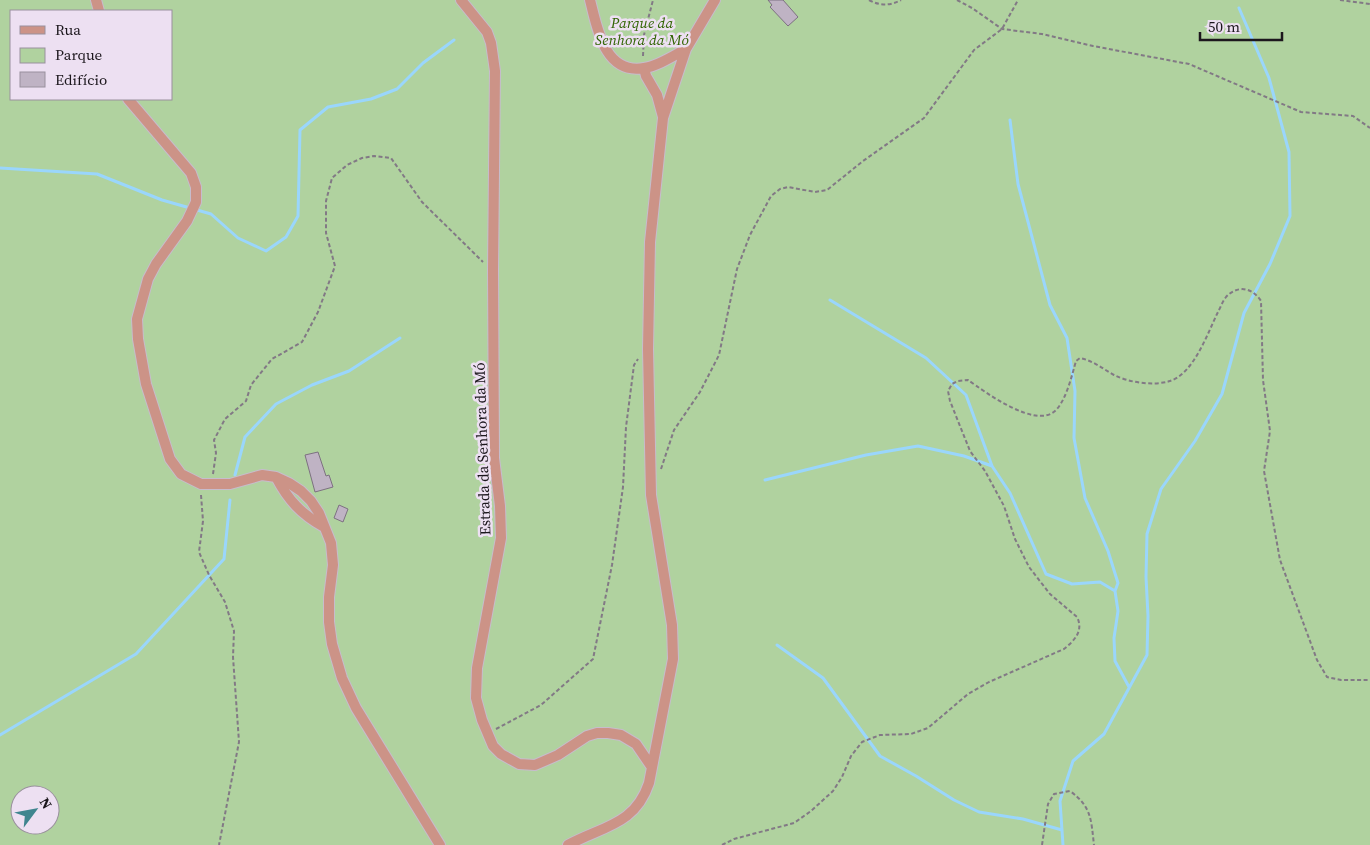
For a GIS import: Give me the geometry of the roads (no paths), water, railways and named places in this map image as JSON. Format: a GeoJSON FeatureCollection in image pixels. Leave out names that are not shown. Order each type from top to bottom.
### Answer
{"type":"FeatureCollection","features":[{"type":"Feature","properties":{"kind":"street","name":"Estrada da Senhora da Mó"},"geometry":{"type":"LineString","coordinates":[[460,0],[487,32],[491,43],[495,71],[494,458],[500,506],[501,538],[477,668],[476,698],[493,746],[501,754],[519,764],[535,765],[558,755],[587,736],[597,733],[615,733],[626,737],[636,744],[651,766]]}},
{"type":"Feature","properties":{"kind":"street"},"geometry":{"type":"LineString","coordinates":[[590,0],[602,44],[609,55],[621,65],[634,69],[644,68],[686,49]]}},
{"type":"Feature","properties":{"kind":"street"},"geometry":{"type":"LineString","coordinates":[[568,845],[623,820],[639,804],[646,791],[673,659],[672,625],[651,495],[648,349],[650,242],[663,118],[686,49],[715,0]]}},
{"type":"Feature","properties":{"kind":"street"},"geometry":{"type":"LineString","coordinates":[[644,68],[646,76],[657,95],[663,118]]}},
{"type":"Feature","properties":{"kind":"street"},"geometry":{"type":"LineString","coordinates":[[129,100],[191,173],[196,187],[196,202],[187,221],[156,264],[148,279],[137,319],[138,339],[146,384],[170,459],[181,474],[201,484],[213,486],[230,484],[262,475],[276,477],[301,491],[311,501],[319,513],[331,543],[333,555],[329,622],[332,644],[342,678],[356,708],[440,845]]}},
{"type":"Feature","properties":{"kind":"street"},"geometry":{"type":"LineString","coordinates":[[276,477],[284,492],[295,506],[308,518],[324,527]]}},
{"type":"Feature","properties":{"kind":"waterway"},"geometry":{"type":"LineString","coordinates":[[1063,845],[1060,801],[1073,761],[1104,734],[1147,655],[1147,534],[1161,489],[1195,441],[1222,394],[1244,313],[1270,264],[1290,216],[1289,152],[1269,78],[1239,8]]}},
{"type":"Feature","properties":{"kind":"waterway"},"geometry":{"type":"LineString","coordinates":[[0,168],[97,174],[162,200],[211,214],[238,238],[266,251],[286,237],[298,216],[300,130],[328,107],[371,99],[397,89],[423,63],[454,40]]}},
{"type":"Feature","properties":{"kind":"waterway"},"geometry":{"type":"LineString","coordinates":[[1010,120],[1018,184],[1050,305],[1067,338],[1075,391],[1074,438],[1085,498],[1108,551],[1118,583],[1115,591]]}},
{"type":"Feature","properties":{"kind":"waterway"},"geometry":{"type":"LineString","coordinates":[[830,300],[926,358],[966,395],[992,466],[1010,493],[1046,574],[1072,584],[1100,582],[1115,591],[1118,611],[1114,638],[1115,661],[1129,687]]}},
{"type":"Feature","properties":{"kind":"waterway"},"geometry":{"type":"LineString","coordinates":[[235,475],[245,437],[276,404],[312,385],[349,371],[400,338]]}},
{"type":"Feature","properties":{"kind":"waterway"},"geometry":{"type":"LineString","coordinates":[[765,480],[866,455],[918,446],[964,456],[992,466]]}},
{"type":"Feature","properties":{"kind":"waterway"},"geometry":{"type":"LineString","coordinates":[[0,735],[136,654],[224,559],[230,500]]}},
{"type":"Feature","properties":{"kind":"waterway"},"geometry":{"type":"LineString","coordinates":[[777,645],[823,678],[880,756],[954,800],[979,812],[1023,819],[1062,830]]}},
{"type":"Feature","properties":{"kind":"park label","name":"Parque da Senhora da Mó"},"geometry":{"type":"Point","coordinates":[642,30]}}]}
